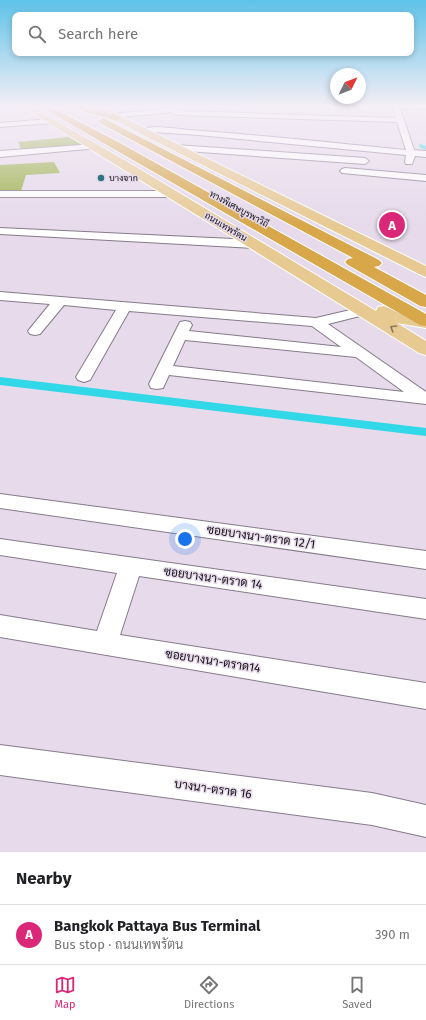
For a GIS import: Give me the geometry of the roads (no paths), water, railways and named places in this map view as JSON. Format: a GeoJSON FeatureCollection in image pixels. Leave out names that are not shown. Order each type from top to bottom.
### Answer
{"type":"FeatureCollection","features":[{"type":"Feature","properties":{"kind":"highway","name":"ถนนเทพรัตน"},"geometry":{"type":"LineString","coordinates":[[117,146],[426,322]]}},
{"type":"Feature","properties":{"kind":"highway","name":"ทางพิเศษบูรพาวิถี"},"geometry":{"type":"LineString","coordinates":[[118,146],[426,312]]}},
{"type":"Feature","properties":{"kind":"highway","name":"ทางพิเศษบูรพาวิถี"},"geometry":{"type":"LineString","coordinates":[[121,146],[426,302]]}},
{"type":"Feature","properties":{"kind":"highway"},"geometry":{"type":"LineString","coordinates":[[150,146],[426,290]]}},
{"type":"Feature","properties":{"kind":"main road","name":"ถนนเทพรัตน"},"geometry":{"type":"LineString","coordinates":[[94,146],[130,168],[178,194],[254,244],[426,349]]}},
{"type":"Feature","properties":{"kind":"main road"},"geometry":{"type":"LineString","coordinates":[[172,146],[426,272]]}},
{"type":"Feature","properties":{"kind":"main road"},"geometry":{"type":"LineString","coordinates":[[204,162],[218,174],[233,182],[426,280]]}},
{"type":"Feature","properties":{"kind":"main road"},"geometry":{"type":"LineString","coordinates":[[178,194],[396,318],[419,323],[426,322]]}},
{"type":"Feature","properties":{"kind":"street"},"geometry":{"type":"LineString","coordinates":[[0,154],[94,146]]}},
{"type":"Feature","properties":{"kind":"street"},"geometry":{"type":"LineString","coordinates":[[341,146],[426,154]]}},
{"type":"Feature","properties":{"kind":"street"},"geometry":{"type":"LineString","coordinates":[[408,146],[411,152]]}},
{"type":"Feature","properties":{"kind":"street"},"geometry":{"type":"LineString","coordinates":[[176,148],[376,162]]}},
{"type":"Feature","properties":{"kind":"street"},"geometry":{"type":"LineString","coordinates":[[403,176],[404,164],[411,152]]}},
{"type":"Feature","properties":{"kind":"street"},"geometry":{"type":"LineString","coordinates":[[204,162],[223,162]]}},
{"type":"Feature","properties":{"kind":"street"},"geometry":{"type":"LineString","coordinates":[[404,164],[420,166]]}},
{"type":"Feature","properties":{"kind":"street"},"geometry":{"type":"LineString","coordinates":[[334,170],[426,178]]}},
{"type":"Feature","properties":{"kind":"street"},"geometry":{"type":"LineString","coordinates":[[0,194],[178,194]]}},
{"type":"Feature","properties":{"kind":"street"},"geometry":{"type":"LineString","coordinates":[[0,231],[254,244]]}},
{"type":"Feature","properties":{"kind":"street"},"geometry":{"type":"LineString","coordinates":[[0,296],[311,322],[364,311]]}},
{"type":"Feature","properties":{"kind":"street"},"geometry":{"type":"LineString","coordinates":[[35,331],[59,302]]}},
{"type":"Feature","properties":{"kind":"street"},"geometry":{"type":"LineString","coordinates":[[84,377],[124,307]]}},
{"type":"Feature","properties":{"kind":"street"},"geometry":{"type":"LineString","coordinates":[[286,307],[359,352],[426,400]]}},
{"type":"Feature","properties":{"kind":"street"},"geometry":{"type":"LineString","coordinates":[[191,312],[161,377],[426,400]]}},
{"type":"Feature","properties":{"kind":"street"},"geometry":{"type":"LineString","coordinates":[[180,335],[359,352]]}},
{"type":"Feature","properties":{"kind":"street","name":"ซอยบางนา-ตราด 12/1"},"geometry":{"type":"LineString","coordinates":[[0,501],[426,560]]}},
{"type":"Feature","properties":{"kind":"street","name":"ซอยบางนา-ตราด 14"},"geometry":{"type":"LineString","coordinates":[[0,547],[426,609]]}},
{"type":"Feature","properties":{"kind":"street"},"geometry":{"type":"LineString","coordinates":[[105,643],[131,566]]}},
{"type":"Feature","properties":{"kind":"street","name":"ซอยบางนา-ตราด14"},"geometry":{"type":"LineString","coordinates":[[0,626],[426,696]]}},
{"type":"Feature","properties":{"kind":"street","name":"บางนา-ตราด 16"},"geometry":{"type":"LineString","coordinates":[[0,760],[372,809],[426,820]]}},
{"type":"Feature","properties":{"kind":"waterway"},"geometry":{"type":"LineString","coordinates":[[421,146],[426,148]]}},
{"type":"Feature","properties":{"kind":"waterway"},"geometry":{"type":"LineString","coordinates":[[0,381],[426,432]]}},
{"type":"Feature","properties":{"kind":"place","name":"บางจาก"},"geometry":{"type":"Point","coordinates":[101,178]}},
{"type":"Feature","properties":{"kind":"place","name":"Bangkok Pattaya Bus Terminal"},"geometry":{"type":"Point","coordinates":[392,225]}}]}
